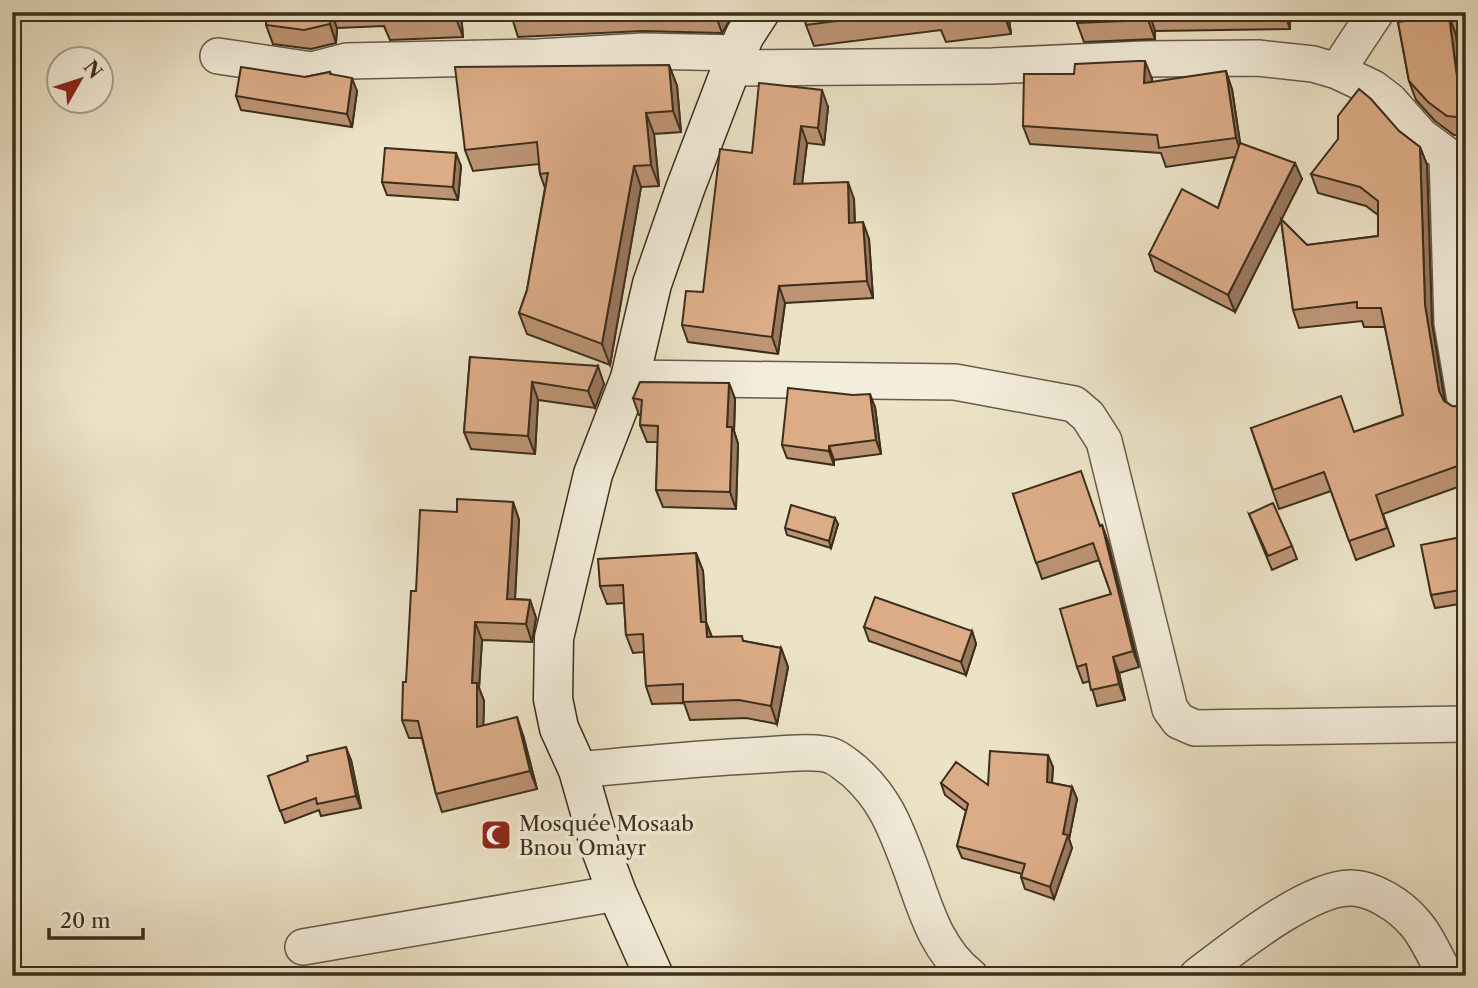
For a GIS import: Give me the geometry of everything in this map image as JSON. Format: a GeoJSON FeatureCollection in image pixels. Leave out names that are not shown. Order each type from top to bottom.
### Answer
{"type":"FeatureCollection","features":[{"type":"Feature","properties":{"kind":"street"},"geometry":{"type":"LineString","coordinates":[[654,976],[617,893],[600,847],[578,770],[559,728],[553,699],[554,638],[593,474],[630,378],[652,284],[735,60],[745,35],[760,12]]}},
{"type":"Feature","properties":{"kind":"street"},"geometry":{"type":"LineString","coordinates":[[1337,72],[1376,12]]}},
{"type":"Feature","properties":{"kind":"street"},"geometry":{"type":"LineString","coordinates":[[218,56],[312,71],[347,61],[537,57],[644,51],[735,60],[992,66],[1144,59],[1258,58],[1313,64],[1373,88],[1390,101],[1422,136],[1456,162],[1452,323],[1466,406]]}},
{"type":"Feature","properties":{"kind":"street"},"geometry":{"type":"LineString","coordinates":[[630,378],[955,382],[1074,404],[1088,416],[1104,441],[1170,709],[1179,721],[1195,727],[1466,724]]}},
{"type":"Feature","properties":{"kind":"street"},"geometry":{"type":"LineString","coordinates":[[578,770],[789,753],[831,755],[864,781],[885,806],[943,948],[970,976]]}},
{"type":"Feature","properties":{"kind":"street"},"geometry":{"type":"LineString","coordinates":[[1197,976],[1254,933],[1315,897],[1342,888],[1367,891],[1387,900],[1413,921],[1446,976]]}},
{"type":"Feature","properties":{"kind":"street"},"geometry":{"type":"LineString","coordinates":[[303,947],[617,893]]}},
{"type":"Feature","properties":{"kind":"building"},"geometry":{"type":"Polygon","coordinates":[[[267,12],[330,12],[330,24],[304,30],[266,25],[267,12]]]}},
{"type":"Feature","properties":{"kind":"building"},"geometry":{"type":"Polygon","coordinates":[[[382,12],[455,12],[456,18],[383,21],[382,12]]]}},
{"type":"Feature","properties":{"kind":"building"},"geometry":{"type":"Polygon","coordinates":[[[513,12],[719,12],[716,16],[637,15],[513,21],[513,12]]]}},
{"type":"Feature","properties":{"kind":"building"},"geometry":{"type":"Polygon","coordinates":[[[804,12],[907,12],[806,25],[804,12]]]}},
{"type":"Feature","properties":{"kind":"building"},"geometry":{"type":"Polygon","coordinates":[[[937,12],[1003,12],[1003,13],[938,21],[937,12]]]}},
{"type":"Feature","properties":{"kind":"building"},"geometry":{"type":"Polygon","coordinates":[[[1079,12],[1148,12],[1148,20],[1077,23],[1079,12]]]}},
{"type":"Feature","properties":{"kind":"building"},"geometry":{"type":"Polygon","coordinates":[[[1420,12],[1466,12],[1466,15],[1449,16],[1457,77],[1466,76],[1466,118],[1447,116],[1428,102],[1409,81],[1398,22],[1421,19],[1420,12]]]}},
{"type":"Feature","properties":{"kind":"building"},"geometry":{"type":"Polygon","coordinates":[[[1145,61],[1144,83],[1226,71],[1236,138],[1159,148],[1157,135],[1023,126],[1024,74],[1074,74],[1075,64],[1145,61]]]}},
{"type":"Feature","properties":{"kind":"building"},"geometry":{"type":"Polygon","coordinates":[[[669,65],[673,111],[646,113],[651,165],[634,166],[602,344],[519,313],[527,290],[548,173],[540,174],[537,142],[465,150],[455,67],[669,65]]]}},
{"type":"Feature","properties":{"kind":"building"},"geometry":{"type":"Polygon","coordinates":[[[241,67],[305,77],[330,72],[352,78],[347,114],[236,96],[241,67]]]}},
{"type":"Feature","properties":{"kind":"building"},"geometry":{"type":"Polygon","coordinates":[[[759,83],[822,90],[818,128],[801,126],[794,184],[848,182],[849,223],[863,222],[867,281],[779,286],[772,337],[682,325],[686,291],[703,292],[720,149],[752,153],[759,83]]]}},
{"type":"Feature","properties":{"kind":"building"},"geometry":{"type":"Polygon","coordinates":[[[1359,89],[1399,131],[1420,147],[1425,305],[1439,391],[1444,401],[1452,406],[1466,406],[1466,463],[1376,495],[1387,528],[1349,541],[1324,472],[1273,490],[1251,428],[1341,396],[1354,432],[1403,415],[1381,308],[1357,308],[1357,302],[1293,310],[1281,219],[1307,245],[1378,236],[1378,201],[1360,187],[1311,174],[1338,139],[1338,116],[1359,89]]]}},
{"type":"Feature","properties":{"kind":"building"},"geometry":{"type":"Polygon","coordinates":[[[1240,143],[1295,163],[1228,295],[1149,254],[1182,189],[1218,208],[1240,143]]]}},
{"type":"Feature","properties":{"kind":"building"},"geometry":{"type":"Polygon","coordinates":[[[385,148],[456,153],[453,187],[382,182],[385,148]]]}},
{"type":"Feature","properties":{"kind":"building"},"geometry":{"type":"Polygon","coordinates":[[[1463,180],[1466,180],[1466,253],[1463,180]]]}},
{"type":"Feature","properties":{"kind":"building"},"geometry":{"type":"Polygon","coordinates":[[[470,357],[598,366],[588,391],[532,382],[528,436],[464,432],[470,357]]]}},
{"type":"Feature","properties":{"kind":"building"},"geometry":{"type":"Polygon","coordinates":[[[640,382],[729,383],[727,427],[732,427],[730,492],[656,490],[658,426],[640,425],[642,400],[633,398],[640,382]]]}},
{"type":"Feature","properties":{"kind":"building"},"geometry":{"type":"Polygon","coordinates":[[[788,388],[853,395],[870,394],[876,440],[829,446],[829,451],[782,445],[788,388]]]}},
{"type":"Feature","properties":{"kind":"building"},"geometry":{"type":"Polygon","coordinates":[[[1081,471],[1100,526],[1102,525],[1133,651],[1113,657],[1119,684],[1091,690],[1086,664],[1077,667],[1060,609],[1111,594],[1093,543],[1036,563],[1013,494],[1081,471]]]}},
{"type":"Feature","properties":{"kind":"building"},"geometry":{"type":"Polygon","coordinates":[[[457,499],[513,502],[507,599],[530,600],[526,624],[475,622],[472,683],[477,683],[477,727],[517,717],[530,771],[436,794],[418,721],[402,720],[403,682],[406,682],[411,591],[416,591],[420,510],[457,512],[457,499]]]}},
{"type":"Feature","properties":{"kind":"building"},"geometry":{"type":"Polygon","coordinates":[[[1273,503],[1292,546],[1268,556],[1249,514],[1273,503]]]}},
{"type":"Feature","properties":{"kind":"building"},"geometry":{"type":"Polygon","coordinates":[[[791,505],[835,518],[829,541],[785,528],[791,505]]]}},
{"type":"Feature","properties":{"kind":"building"},"geometry":{"type":"Polygon","coordinates":[[[1466,536],[1466,589],[1431,595],[1421,545],[1466,536]]]}},
{"type":"Feature","properties":{"kind":"building"},"geometry":{"type":"Polygon","coordinates":[[[696,553],[701,622],[706,622],[707,637],[742,636],[743,641],[781,648],[771,706],[739,700],[683,702],[683,684],[646,686],[643,634],[626,635],[623,585],[600,586],[598,559],[696,553]]]}},
{"type":"Feature","properties":{"kind":"building"},"geometry":{"type":"Polygon","coordinates":[[[875,597],[972,631],[961,662],[864,627],[875,597]]]}},
{"type":"Feature","properties":{"kind":"building"},"geometry":{"type":"Polygon","coordinates":[[[346,747],[356,796],[317,804],[316,798],[280,811],[268,776],[308,761],[307,756],[346,747]]]}},
{"type":"Feature","properties":{"kind":"building"},"geometry":{"type":"Polygon","coordinates":[[[990,751],[1048,755],[1047,782],[1072,787],[1063,834],[1068,835],[1050,887],[1021,877],[1025,864],[957,846],[968,804],[941,783],[956,762],[988,785],[990,751]]]}},
{"type":"Feature","properties":{"kind":"building"},"geometry":{"type":"Polygon","coordinates":[[[439,970],[440,976],[384,976],[439,970]]]}},
{"type":"Feature","properties":{"kind":"place","name":"Mosquée Mosaab Bnou Omayr"},"geometry":{"type":"Point","coordinates":[496,835]}}]}
